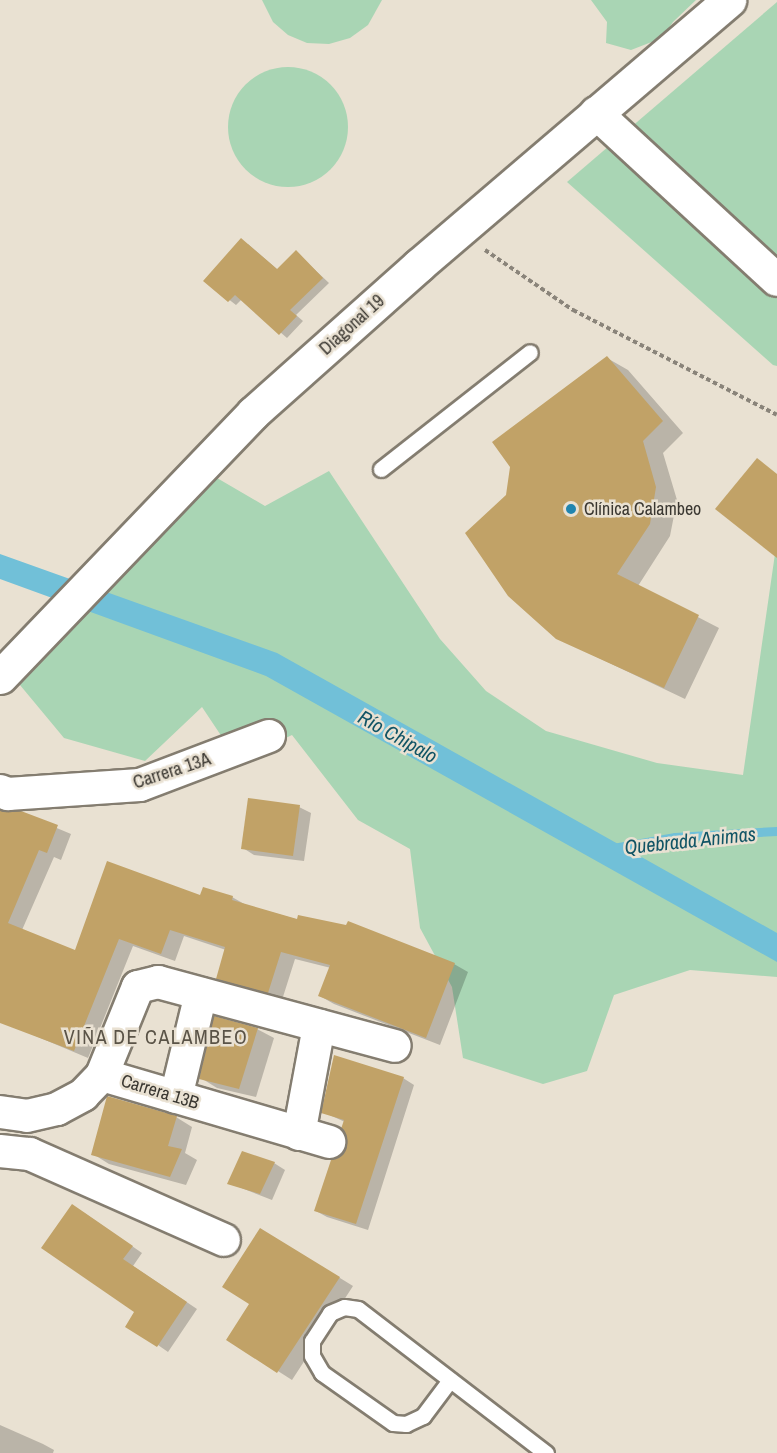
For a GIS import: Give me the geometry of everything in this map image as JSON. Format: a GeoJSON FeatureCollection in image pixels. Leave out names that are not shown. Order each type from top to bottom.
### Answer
{"type":"FeatureCollection","features":[{"type":"Feature","properties":{"kind":"street","name":"Diagonal 19"},"geometry":{"type":"LineString","coordinates":[[0,677],[228,437],[419,265],[729,0]]}},
{"type":"Feature","properties":{"kind":"street"},"geometry":{"type":"LineString","coordinates":[[596,113],[777,280]]}},
{"type":"Feature","properties":{"kind":"street","name":"Carrera 13A"},"geometry":{"type":"LineString","coordinates":[[0,791],[8,794],[140,785],[269,736]]}},
{"type":"Feature","properties":{"kind":"street"},"geometry":{"type":"LineString","coordinates":[[102,1075],[138,987],[158,982],[395,1046]]}},
{"type":"Feature","properties":{"kind":"street"},"geometry":{"type":"LineString","coordinates":[[176,1097],[201,994]]}},
{"type":"Feature","properties":{"kind":"street"},"geometry":{"type":"LineString","coordinates":[[299,1134],[319,1026]]}},
{"type":"Feature","properties":{"kind":"street","name":"Carrera 13B"},"geometry":{"type":"LineString","coordinates":[[0,1112],[27,1116],[57,1109],[83,1095],[102,1075],[329,1142]]}},
{"type":"Feature","properties":{"kind":"street"},"geometry":{"type":"LineString","coordinates":[[0,1151],[30,1154],[224,1240]]}},
{"type":"Feature","properties":{"kind":"lane"},"geometry":{"type":"LineString","coordinates":[[381,469],[530,352]]}},
{"type":"Feature","properties":{"kind":"lane"},"geometry":{"type":"LineString","coordinates":[[450,1380],[423,1416],[406,1424],[393,1423],[322,1373],[312,1356],[312,1341],[330,1313],[344,1307],[358,1309],[546,1453]]}},
{"type":"Feature","properties":{"kind":"path"},"geometry":{"type":"LineString","coordinates":[[459,233],[573,310],[777,415]]}},
{"type":"Feature","properties":{"kind":"green space"},"geometry":{"type":"Polygon","coordinates":[[[262,0],[382,0],[368,25],[350,38],[329,44],[307,43],[288,35],[273,22],[262,0]]]}},
{"type":"Feature","properties":{"kind":"green space"},"geometry":{"type":"Polygon","coordinates":[[[591,0],[696,0],[673,22],[662,38],[631,50],[606,43],[607,22],[591,0]]]}},
{"type":"Feature","properties":{"kind":"green space"},"geometry":{"type":"Polygon","coordinates":[[[777,2],[777,366],[773,365],[567,182],[777,2]]]}},
{"type":"Feature","properties":{"kind":"green space"},"geometry":{"type":"Polygon","coordinates":[[[288,67],[311,71],[331,84],[344,104],[348,127],[344,150],[331,170],[311,183],[288,187],[265,183],[245,170],[232,150],[228,127],[232,104],[245,84],[265,71],[288,67]]]}},
{"type":"Feature","properties":{"kind":"green space"},"geometry":{"type":"Polygon","coordinates":[[[329,471],[440,639],[486,691],[546,731],[657,763],[743,775],[777,540],[777,977],[690,970],[614,995],[587,1071],[543,1084],[463,1058],[452,987],[420,928],[410,849],[358,820],[292,735],[238,761],[202,707],[145,761],[64,738],[10,673],[217,478],[265,506],[329,471]]]}},
{"type":"Feature","properties":{"kind":"water","name":"Río Chipalo"},"geometry":{"type":"Polygon","coordinates":[[[0,554],[277,653],[777,933],[777,962],[266,676],[0,579],[0,554]]]}},
{"type":"Feature","properties":{"kind":"building"},"geometry":{"type":"Polygon","coordinates":[[[241,238],[277,269],[296,250],[323,278],[290,310],[297,316],[279,335],[235,295],[228,302],[203,281],[241,238]]]}},
{"type":"Feature","properties":{"kind":"building","name":"Clínica Calambeo"},"geometry":{"type":"Polygon","coordinates":[[[607,356],[663,421],[643,441],[656,487],[650,524],[617,574],[699,615],[664,688],[556,639],[508,596],[465,533],[506,495],[510,467],[492,442],[607,356]]]}},
{"type":"Feature","properties":{"kind":"building"},"geometry":{"type":"Polygon","coordinates":[[[757,458],[777,474],[777,558],[715,509],[757,458]]]}},
{"type":"Feature","properties":{"kind":"building"},"geometry":{"type":"Polygon","coordinates":[[[248,798],[300,805],[293,856],[241,849],[248,798]]]}},
{"type":"Feature","properties":{"kind":"building"},"geometry":{"type":"Polygon","coordinates":[[[0,810],[21,811],[58,825],[47,853],[39,850],[8,923],[75,950],[107,861],[200,895],[203,887],[233,896],[232,900],[297,919],[298,915],[346,925],[348,921],[455,963],[426,1038],[318,996],[330,965],[281,952],[268,993],[216,979],[225,947],[170,930],[161,954],[119,939],[74,1051],[0,1023],[0,810]]]}},
{"type":"Feature","properties":{"kind":"building"},"geometry":{"type":"Polygon","coordinates":[[[214,1016],[258,1028],[239,1089],[199,1079],[214,1016]]]}},
{"type":"Feature","properties":{"kind":"building"},"geometry":{"type":"Polygon","coordinates":[[[334,1055],[404,1077],[356,1224],[314,1211],[331,1160],[341,1155],[346,1147],[346,1137],[341,1129],[344,1120],[321,1113],[334,1055]]]}},
{"type":"Feature","properties":{"kind":"building"},"geometry":{"type":"Polygon","coordinates":[[[107,1096],[177,1116],[168,1146],[182,1149],[170,1177],[91,1155],[107,1096]]]}},
{"type":"Feature","properties":{"kind":"building"},"geometry":{"type":"Polygon","coordinates":[[[242,1151],[275,1162],[260,1194],[227,1184],[242,1151]]]}},
{"type":"Feature","properties":{"kind":"building"},"geometry":{"type":"Polygon","coordinates":[[[72,1204],[133,1246],[123,1259],[187,1302],[157,1347],[125,1327],[134,1312],[41,1248],[72,1204]]]}},
{"type":"Feature","properties":{"kind":"building"},"geometry":{"type":"Polygon","coordinates":[[[260,1228],[340,1277],[277,1373],[226,1340],[249,1304],[222,1287],[260,1228]]]}},
{"type":"Feature","properties":{"kind":"waterway","name":"Quebrada Animas"},"geometry":{"type":"LineString","coordinates":[[613,848],[675,837],[777,831]]}},
{"type":"Feature","properties":{"kind":"place","name":"Clínica Calambeo"},"geometry":{"type":"Point","coordinates":[571,509]}},
{"type":"Feature","properties":{"kind":"district","name":"VIÑA DE CALAMBEO"},"geometry":{"type":"Point","coordinates":[156,1036]}}]}
